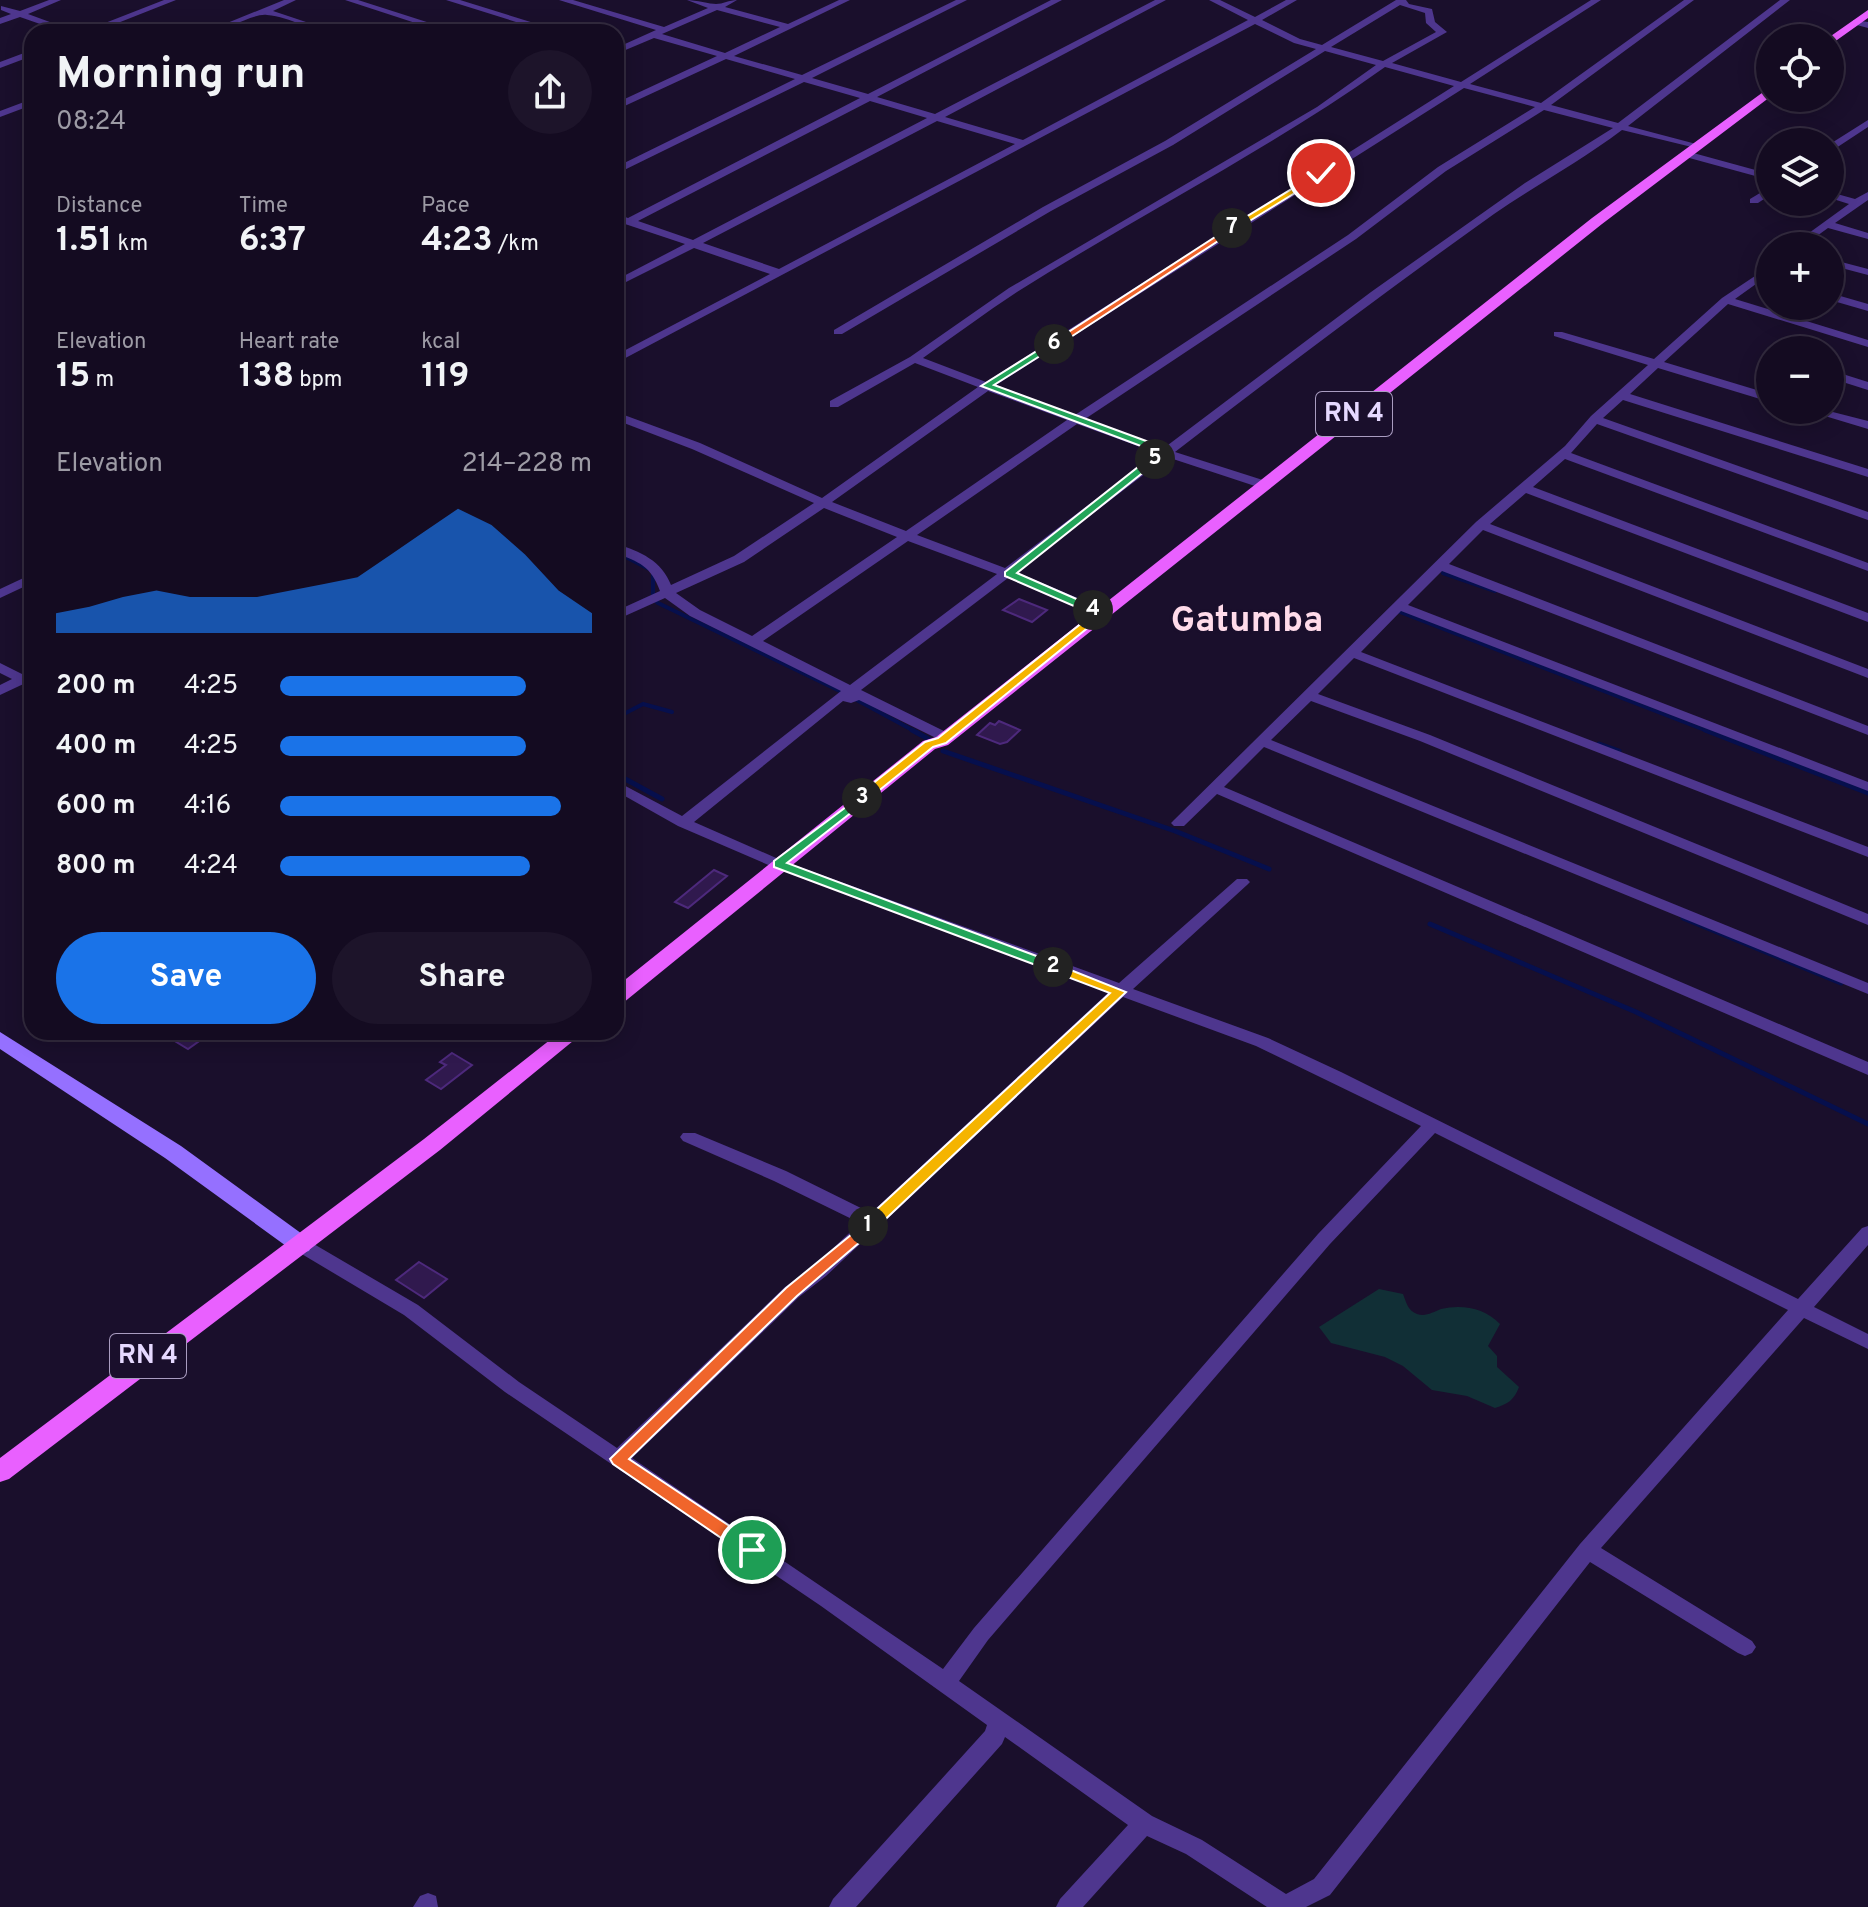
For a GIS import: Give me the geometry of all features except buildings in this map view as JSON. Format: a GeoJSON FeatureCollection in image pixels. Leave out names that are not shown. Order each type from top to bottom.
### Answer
{"type":"FeatureCollection","features":[{"type":"Feature","properties":{"kind":"main road"},"geometry":{"type":"LineString","coordinates":[[1844,34],[1862,23],[1868,13]]}},
{"type":"Feature","properties":{"kind":"main road","name":"RN 4"},"geometry":{"type":"LineString","coordinates":[[624,991],[929,745],[945,737],[1756,102]]}},
{"type":"Feature","properties":{"kind":"main road"},"geometry":{"type":"LineString","coordinates":[[0,1039],[173,1152],[301,1245]]}},
{"type":"Feature","properties":{"kind":"main road","name":"RN 4"},"geometry":{"type":"LineString","coordinates":[[0,1472],[129,1370],[301,1245],[564,1040]]}},
{"type":"Feature","properties":{"kind":"street"},"geometry":{"type":"LineString","coordinates":[[0,21],[57,0]]}},
{"type":"Feature","properties":{"kind":"street"},"geometry":{"type":"LineString","coordinates":[[108,24],[172,0]]}},
{"type":"Feature","properties":{"kind":"street"},"geometry":{"type":"LineString","coordinates":[[232,24],[292,0]]}},
{"type":"Feature","properties":{"kind":"street"},"geometry":{"type":"LineString","coordinates":[[349,0],[427,24]]}},
{"type":"Feature","properties":{"kind":"street"},"geometry":{"type":"LineString","coordinates":[[450,0],[531,24]]}},
{"type":"Feature","properties":{"kind":"street"},"geometry":{"type":"LineString","coordinates":[[563,0],[666,30]]}},
{"type":"Feature","properties":{"kind":"street"},"geometry":{"type":"LineString","coordinates":[[691,0],[789,27]]}},
{"type":"Feature","properties":{"kind":"street"},"geometry":{"type":"LineString","coordinates":[[624,47],[733,0]]}},
{"type":"Feature","properties":{"kind":"street"},"geometry":{"type":"LineString","coordinates":[[624,103],[846,0]]}},
{"type":"Feature","properties":{"kind":"street"},"geometry":{"type":"LineString","coordinates":[[624,167],[963,0]]}},
{"type":"Feature","properties":{"kind":"street"},"geometry":{"type":"LineString","coordinates":[[630,221],[1058,0]]}},
{"type":"Feature","properties":{"kind":"street"},"geometry":{"type":"LineString","coordinates":[[624,280],[1162,0]]}},
{"type":"Feature","properties":{"kind":"street"},"geometry":{"type":"LineString","coordinates":[[1213,0],[1320,48],[1620,128],[1756,172]]}},
{"type":"Feature","properties":{"kind":"street"},"geometry":{"type":"LineString","coordinates":[[624,356],[1293,0]]}},
{"type":"Feature","properties":{"kind":"street"},"geometry":{"type":"LineString","coordinates":[[834,404],[914,359],[1013,290],[1242,157],[1320,109],[1382,65],[1442,32],[1431,23],[1429,11],[1406,6],[1401,0],[1169,143],[1047,209],[838,332]]}},
{"type":"Feature","properties":{"kind":"street"},"geometry":{"type":"LineString","coordinates":[[624,613],[731,563],[825,502],[986,386],[1597,0]]}},
{"type":"Feature","properties":{"kind":"street"},"geometry":{"type":"LineString","coordinates":[[753,642],[1078,418],[1352,237],[1476,146],[1542,107],[1690,0]]}},
{"type":"Feature","properties":{"kind":"street"},"geometry":{"type":"LineString","coordinates":[[683,823],[842,695],[853,695],[1164,452],[1483,216],[1551,171],[1577,159],[1620,128],[1786,0]]}},
{"type":"Feature","properties":{"kind":"street"},"geometry":{"type":"LineString","coordinates":[[4,8],[48,24]]}},
{"type":"Feature","properties":{"kind":"street"},"geometry":{"type":"LineString","coordinates":[[264,11],[305,24]]}},
{"type":"Feature","properties":{"kind":"street"},"geometry":{"type":"LineString","coordinates":[[654,35],[1023,143]]}},
{"type":"Feature","properties":{"kind":"street"},"geometry":{"type":"LineString","coordinates":[[0,65],[24,56]]}},
{"type":"Feature","properties":{"kind":"street"},"geometry":{"type":"LineString","coordinates":[[0,114],[24,105]]}},
{"type":"Feature","properties":{"kind":"street"},"geometry":{"type":"LineString","coordinates":[[1844,139],[1868,123]]}},
{"type":"Feature","properties":{"kind":"street"},"geometry":{"type":"LineString","coordinates":[[1814,232],[1863,200]]}},
{"type":"Feature","properties":{"kind":"street"},"geometry":{"type":"LineString","coordinates":[[624,219],[779,273]]}},
{"type":"Feature","properties":{"kind":"street"},"geometry":{"type":"LineString","coordinates":[[1825,224],[1868,236]]}},
{"type":"Feature","properties":{"kind":"street"},"geometry":{"type":"LineString","coordinates":[[1844,266],[1868,272]]}},
{"type":"Feature","properties":{"kind":"street"},"geometry":{"type":"LineString","coordinates":[[1179,823],[1481,525],[1562,454],[1595,419],[1657,366],[1726,300],[1756,281]]}},
{"type":"Feature","properties":{"kind":"street"},"geometry":{"type":"LineString","coordinates":[[1726,300],[1868,344]]}},
{"type":"Feature","properties":{"kind":"street"},"geometry":{"type":"LineString","coordinates":[[1844,300],[1868,308]]}},
{"type":"Feature","properties":{"kind":"street"},"geometry":{"type":"LineString","coordinates":[[1558,334],[1756,394]]}},
{"type":"Feature","properties":{"kind":"street"},"geometry":{"type":"LineString","coordinates":[[914,359],[1164,452],[1265,485]]}},
{"type":"Feature","properties":{"kind":"street"},"geometry":{"type":"LineString","coordinates":[[1844,378],[1868,386]]}},
{"type":"Feature","properties":{"kind":"street"},"geometry":{"type":"LineString","coordinates":[[1621,395],[1868,473]]}},
{"type":"Feature","properties":{"kind":"street"},"geometry":{"type":"LineString","coordinates":[[624,419],[1101,613]]}},
{"type":"Feature","properties":{"kind":"street"},"geometry":{"type":"LineString","coordinates":[[1595,419],[1868,516]]}},
{"type":"Feature","properties":{"kind":"street"},"geometry":{"type":"LineString","coordinates":[[1844,419],[1868,425]]}},
{"type":"Feature","properties":{"kind":"street"},"geometry":{"type":"LineString","coordinates":[[1562,454],[1868,567]]}},
{"type":"Feature","properties":{"kind":"street"},"geometry":{"type":"LineString","coordinates":[[1522,487],[1868,618]]}},
{"type":"Feature","properties":{"kind":"street"},"geometry":{"type":"LineString","coordinates":[[1481,525],[1868,674]]}},
{"type":"Feature","properties":{"kind":"street"},"geometry":{"type":"LineString","coordinates":[[624,551],[643,559],[660,572],[659,598]]}},
{"type":"Feature","properties":{"kind":"street"},"geometry":{"type":"LineString","coordinates":[[1440,565],[1868,731]]}},
{"type":"Feature","properties":{"kind":"street"},"geometry":{"type":"LineString","coordinates":[[0,594],[24,582]]}},
{"type":"Feature","properties":{"kind":"street"},"geometry":{"type":"LineString","coordinates":[[659,598],[695,613],[853,695],[945,737]]}},
{"type":"Feature","properties":{"kind":"street"},"geometry":{"type":"LineString","coordinates":[[1399,606],[1868,787]]}},
{"type":"Feature","properties":{"kind":"street"},"geometry":{"type":"LineString","coordinates":[[1352,653],[1868,852]]}},
{"type":"Feature","properties":{"kind":"street"},"geometry":{"type":"LineString","coordinates":[[0,667],[24,676]]}},
{"type":"Feature","properties":{"kind":"street"},"geometry":{"type":"LineString","coordinates":[[0,691],[24,679]]}},
{"type":"Feature","properties":{"kind":"street"},"geometry":{"type":"LineString","coordinates":[[1309,695],[1469,756],[1868,920]]}},
{"type":"Feature","properties":{"kind":"street"},"geometry":{"type":"LineString","coordinates":[[1264,742],[1868,989]]}},
{"type":"Feature","properties":{"kind":"street"},"geometry":{"type":"LineString","coordinates":[[1215,788],[1868,1069]]}},
{"type":"Feature","properties":{"kind":"street"},"geometry":{"type":"LineString","coordinates":[[624,790],[683,823],[778,864],[1119,992],[1262,1042],[1868,1342]]}},
{"type":"Feature","properties":{"kind":"street"},"geometry":{"type":"LineString","coordinates":[[618,1459],[792,1292],[873,1222],[1119,992],[1242,882]]}},
{"type":"Feature","properties":{"kind":"street"},"geometry":{"type":"LineString","coordinates":[[946,1682],[981,1634],[1324,1239],[1433,1125]]}},
{"type":"Feature","properties":{"kind":"street"},"geometry":{"type":"LineString","coordinates":[[689,1137],[780,1176],[873,1222]]}},
{"type":"Feature","properties":{"kind":"street"},"geometry":{"type":"LineString","coordinates":[[301,1245],[411,1310],[512,1387],[946,1682],[1144,1823],[1194,1847],[1285,1906],[1322,1887],[1587,1550],[1868,1233]]}},
{"type":"Feature","properties":{"kind":"street"},"geometry":{"type":"LineString","coordinates":[[1587,1550],[1745,1647]]}},
{"type":"Feature","properties":{"kind":"street"},"geometry":{"type":"LineString","coordinates":[[841,1907],[994,1737],[1000,1720]]}},
{"type":"Feature","properties":{"kind":"street"},"geometry":{"type":"LineString","coordinates":[[1068,1907],[1144,1823]]}},
{"type":"Feature","properties":{"kind":"green space"},"geometry":{"type":"Polygon","coordinates":[[[1379,1289],[1403,1294],[1409,1308],[1417,1314],[1465,1307],[1494,1319],[1500,1324],[1488,1346],[1497,1356],[1497,1367],[1519,1387],[1513,1398],[1495,1408],[1467,1396],[1432,1390],[1403,1366],[1385,1357],[1331,1343],[1319,1327],[1379,1289]]]}},
{"type":"Feature","properties":{"kind":"waterway"},"geometry":{"type":"LineString","coordinates":[[624,556],[653,571],[653,598],[658,603],[846,694]]}},
{"type":"Feature","properties":{"kind":"waterway"},"geometry":{"type":"LineString","coordinates":[[1443,573],[1495,591]]}},
{"type":"Feature","properties":{"kind":"waterway"},"geometry":{"type":"LineString","coordinates":[[1400,612],[1710,732]]}},
{"type":"Feature","properties":{"kind":"waterway"},"geometry":{"type":"LineString","coordinates":[[855,699],[916,732]]}},
{"type":"Feature","properties":{"kind":"waterway"},"geometry":{"type":"LineString","coordinates":[[624,714],[643,704],[672,712]]}},
{"type":"Feature","properties":{"kind":"waterway"},"geometry":{"type":"LineString","coordinates":[[912,730],[934,742]]}},
{"type":"Feature","properties":{"kind":"waterway"},"geometry":{"type":"LineString","coordinates":[[1705,730],[1868,793]]}},
{"type":"Feature","properties":{"kind":"waterway"},"geometry":{"type":"LineString","coordinates":[[1599,744],[1619,751]]}},
{"type":"Feature","properties":{"kind":"waterway"},"geometry":{"type":"LineString","coordinates":[[943,751],[1175,831],[1269,869]]}},
{"type":"Feature","properties":{"kind":"waterway"},"geometry":{"type":"LineString","coordinates":[[624,778],[662,799]]}},
{"type":"Feature","properties":{"kind":"waterway"},"geometry":{"type":"LineString","coordinates":[[1683,918],[1841,983]]}},
{"type":"Feature","properties":{"kind":"waterway"},"geometry":{"type":"LineString","coordinates":[[1430,924],[1636,1012],[1868,1124]]}},
{"type":"Feature","properties":{"kind":"district","name":"Gatumba"},"geometry":{"type":"Point","coordinates":[1247,622]}},
{"type":"Feature","properties":{"kind":"route"},"geometry":{"type":"LineString","coordinates":[[752,1550],[618,1459],[792,1292],[820,1271],[1119,992],[778,864],[929,745],[942,741],[1101,613],[1009,574],[1164,452],[986,386],[1321,173]]}}]}
